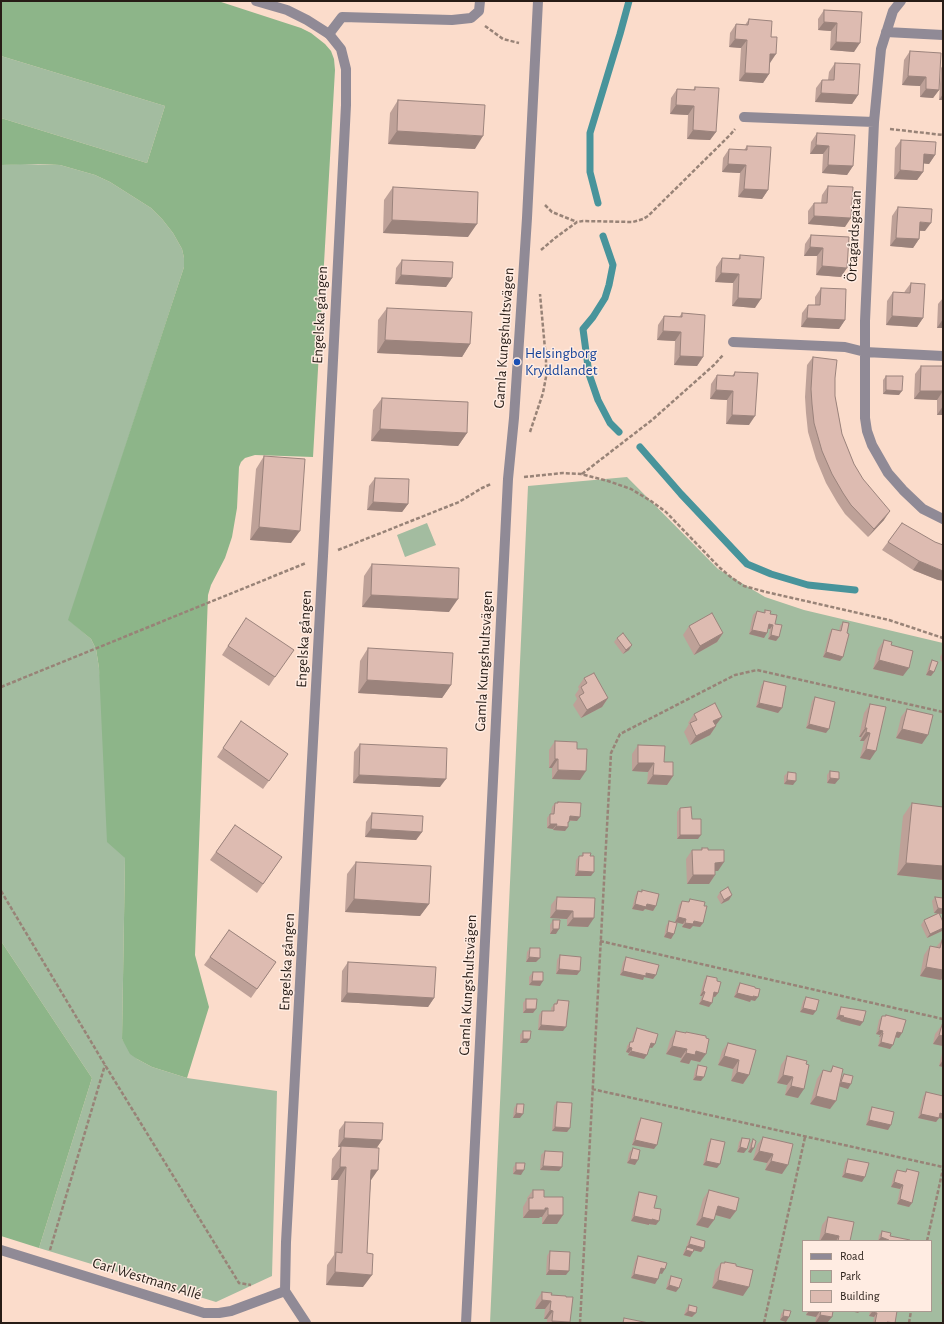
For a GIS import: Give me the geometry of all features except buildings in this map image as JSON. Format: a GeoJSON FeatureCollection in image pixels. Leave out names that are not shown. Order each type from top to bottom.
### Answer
{"type":"FeatureCollection","features":[{"type":"Feature","properties":{"kind":"street","name":"Engelska gången"},"geometry":{"type":"LineString","coordinates":[[256,1],[287,10],[307,20],[329,34],[341,49],[346,69],[323,556],[286,1242],[285,1291]]}},
{"type":"Feature","properties":{"kind":"street"},"geometry":{"type":"LineString","coordinates":[[329,34],[342,17],[452,20],[471,18],[479,11],[480,1]]}},
{"type":"Feature","properties":{"kind":"street","name":"Gamla Kungshultsvägen"},"geometry":{"type":"LineString","coordinates":[[466,1323],[508,479],[514,418],[538,1]]}},
{"type":"Feature","properties":{"kind":"street","name":"Örtagårdsgatan"},"geometry":{"type":"LineString","coordinates":[[901,1],[893,10],[881,49],[874,124],[865,352],[865,418],[867,431],[872,445],[888,473],[923,509],[943,519]]}},
{"type":"Feature","properties":{"kind":"street"},"geometry":{"type":"LineString","coordinates":[[886,32],[943,34]]}},
{"type":"Feature","properties":{"kind":"street"},"geometry":{"type":"LineString","coordinates":[[744,117],[874,124]]}},
{"type":"Feature","properties":{"kind":"street"},"geometry":{"type":"LineString","coordinates":[[733,342],[845,347],[865,352],[943,356]]}},
{"type":"Feature","properties":{"kind":"street","name":"Carl Westmans Allé"},"geometry":{"type":"LineString","coordinates":[[1,1250],[204,1313],[231,1311],[285,1291]]}},
{"type":"Feature","properties":{"kind":"street"},"geometry":{"type":"LineString","coordinates":[[285,1291],[306,1323]]}},
{"type":"Feature","properties":{"kind":"path"},"geometry":{"type":"LineString","coordinates":[[471,18],[503,39],[516,43],[536,44]]}},
{"type":"Feature","properties":{"kind":"path"},"geometry":{"type":"LineString","coordinates":[[536,254],[577,222],[633,222],[648,216],[730,135],[744,117]]}},
{"type":"Feature","properties":{"kind":"path"},"geometry":{"type":"LineString","coordinates":[[874,124],[943,135]]}},
{"type":"Feature","properties":{"kind":"path"},"geometry":{"type":"LineString","coordinates":[[528,190],[552,212],[577,222]]}},
{"type":"Feature","properties":{"kind":"path"},"geometry":{"type":"LineString","coordinates":[[581,474],[652,420],[714,365],[733,342]]}},
{"type":"Feature","properties":{"kind":"path"},"geometry":{"type":"LineString","coordinates":[[1,687],[459,502],[499,480],[563,473],[581,474],[608,480],[631,489],[651,501],[666,512],[720,568],[744,586],[889,620],[943,638]]}},
{"type":"Feature","properties":{"kind":"path"},"geometry":{"type":"LineString","coordinates":[[580,1323],[611,753],[620,734],[735,675],[757,670],[943,712]]}},
{"type":"Feature","properties":{"kind":"path"},"geometry":{"type":"LineString","coordinates":[[1,891],[105,1065],[239,1283],[254,1286]]}},
{"type":"Feature","properties":{"kind":"path"},"geometry":{"type":"LineString","coordinates":[[600,941],[943,1019]]}},
{"type":"Feature","properties":{"kind":"path"},"geometry":{"type":"LineString","coordinates":[[46,1264],[105,1065]]}},
{"type":"Feature","properties":{"kind":"path"},"geometry":{"type":"LineString","coordinates":[[592,1089],[943,1168],[927,1240]]}},
{"type":"Feature","properties":{"kind":"path"},"geometry":{"type":"LineString","coordinates":[[764,1323],[805,1137]]}},
{"type":"Feature","properties":{"kind":"path"},"geometry":{"type":"LineString","coordinates":[[909,1323],[911,1312]]}},
{"type":"Feature","properties":{"kind":"green space"},"geometry":{"type":"Polygon","coordinates":[[[1,1],[218,1],[301,28],[311,33],[325,44],[331,51],[334,59],[335,70],[313,457],[255,455],[245,458],[241,462],[239,467],[237,508],[232,537],[225,558],[211,585],[208,595],[195,955],[209,1007],[187,1078],[152,1067],[137,1059],[130,1054],[122,1039],[125,858],[107,842],[99,668],[96,649],[91,639],[68,620],[184,267],[184,258],[182,249],[173,233],[162,219],[151,208],[110,182],[95,175],[60,165],[1,165],[1,118],[147,163],[165,106],[1,56],[1,1]]]}},
{"type":"Feature","properties":{"kind":"green space"},"geometry":{"type":"Polygon","coordinates":[[[1,56],[165,106],[147,163],[1,118],[1,56]]]}},
{"type":"Feature","properties":{"kind":"green space"},"geometry":{"type":"Polygon","coordinates":[[[1,165],[60,165],[95,175],[110,182],[151,208],[162,219],[173,233],[182,249],[184,258],[184,267],[69,620],[91,639],[96,649],[125,858],[122,1039],[137,1059],[152,1067],[187,1078],[277,1091],[272,1276],[216,1302],[39,1248],[92,1078],[1,941],[1,165]]]}},
{"type":"Feature","properties":{"kind":"green space"},"geometry":{"type":"Polygon","coordinates":[[[627,477],[718,569],[765,597],[804,610],[943,643],[943,1323],[490,1323],[528,486],[627,477]]]}},
{"type":"Feature","properties":{"kind":"green space"},"geometry":{"type":"Polygon","coordinates":[[[427,523],[436,545],[405,557],[397,535],[427,523]]]}},
{"type":"Feature","properties":{"kind":"green space"},"geometry":{"type":"Polygon","coordinates":[[[1,941],[92,1078],[39,1248],[1,1236],[1,941]]]}},
{"type":"Feature","properties":{"kind":"waterway"},"geometry":{"type":"LineString","coordinates":[[598,203],[590,172],[590,133],[629,1]]}},
{"type":"Feature","properties":{"kind":"waterway"},"geometry":{"type":"LineString","coordinates":[[603,236],[613,265],[609,285],[605,298],[593,317],[583,329],[589,374],[598,400],[610,423],[619,432]]}},
{"type":"Feature","properties":{"kind":"waterway"},"geometry":{"type":"LineString","coordinates":[[640,447],[681,494],[747,564],[771,574],[808,585],[855,590]]}},
{"type":"Feature","properties":{"kind":"place","name":"Helsingborg Kryddlandet"},"geometry":{"type":"Point","coordinates":[517,362]}}]}
